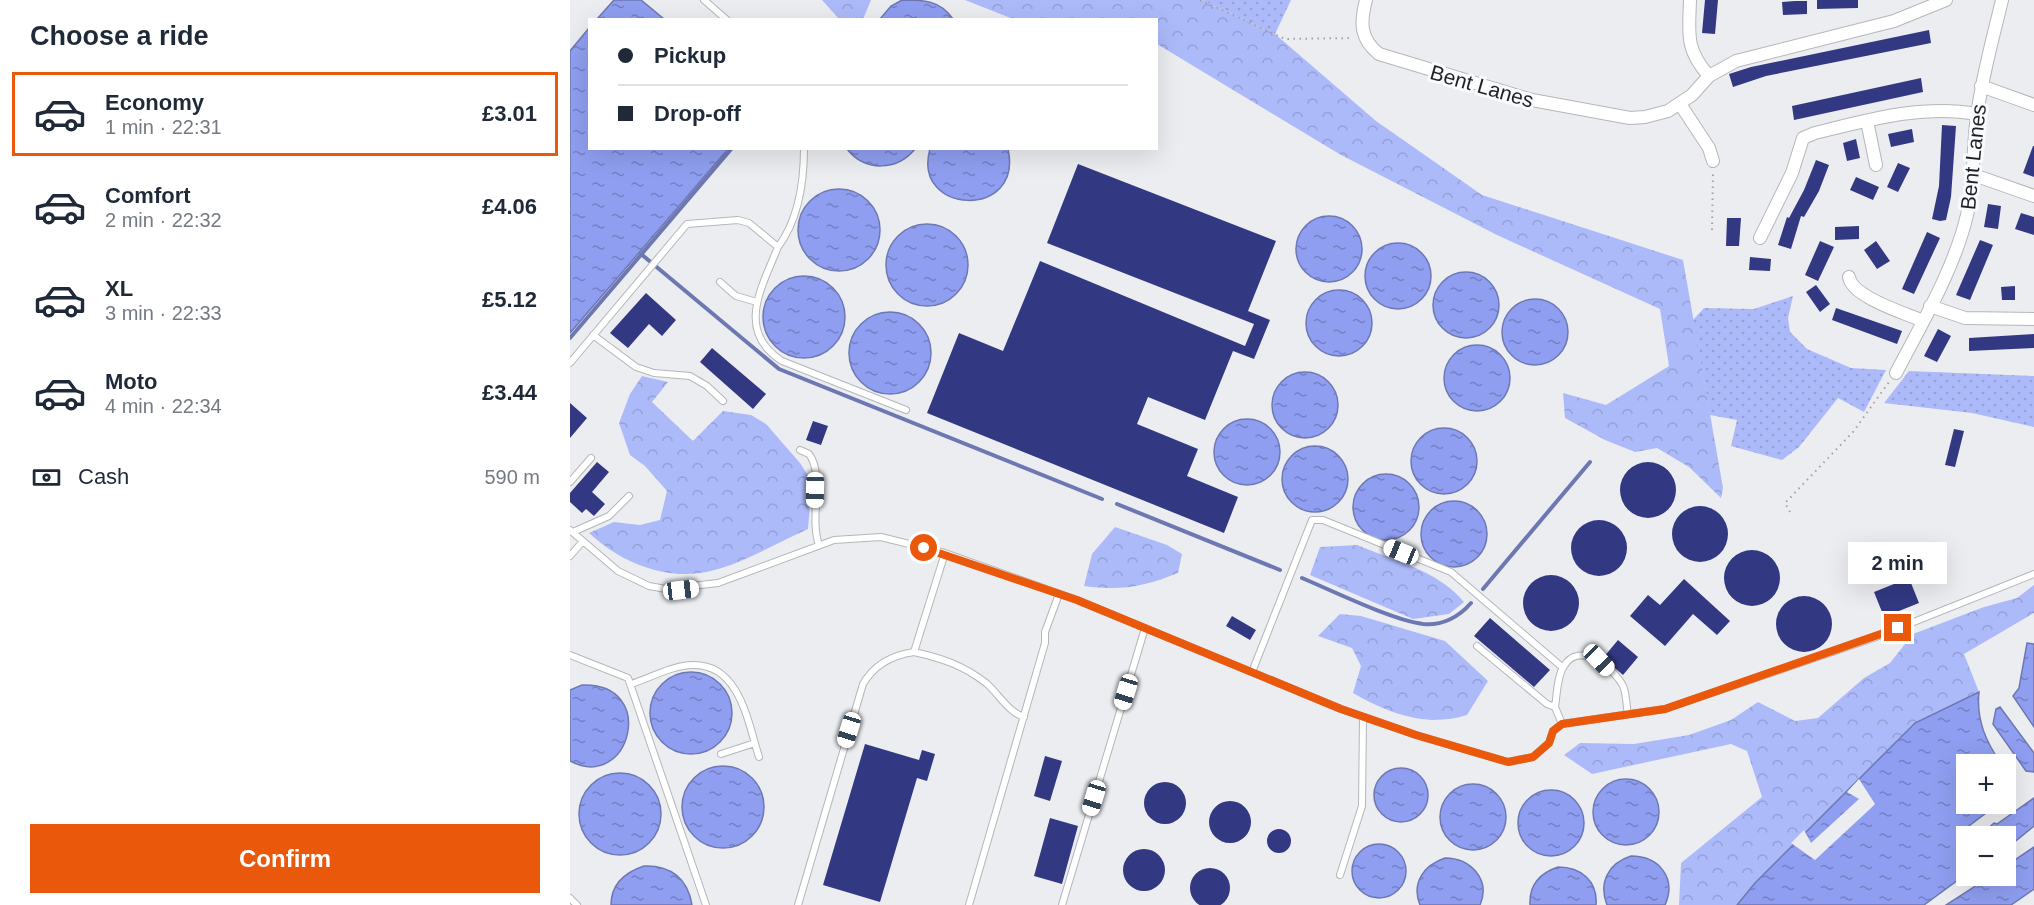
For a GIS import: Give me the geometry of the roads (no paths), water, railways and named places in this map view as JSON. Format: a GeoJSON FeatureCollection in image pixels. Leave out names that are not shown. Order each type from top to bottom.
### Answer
{"type":"FeatureCollection","features":[{"type":"Feature","properties":{"kind":"street","name":"Bent Lanes"},"geometry":{"type":"LineString","coordinates":[[1366,0],[1363,13],[1364,37],[1370,47],[1392,59],[1560,107],[1630,118],[1658,115],[1680,104],[1709,76],[1736,61],[1894,21],[1946,0]]}},
{"type":"Feature","properties":{"kind":"street"},"geometry":{"type":"LineString","coordinates":[[1690,0],[1691,52],[1709,76]]}},
{"type":"Feature","properties":{"kind":"street","name":"Bent Lanes"},"geometry":{"type":"LineString","coordinates":[[1896,373],[1923,321],[1961,237],[1974,176],[1977,114],[1981,86],[2002,0]]}},
{"type":"Feature","properties":{"kind":"street"},"geometry":{"type":"LineString","coordinates":[[1981,86],[2034,105]]}},
{"type":"Feature","properties":{"kind":"street"},"geometry":{"type":"LineString","coordinates":[[1680,104],[1709,148],[1713,161]]}},
{"type":"Feature","properties":{"kind":"street"},"geometry":{"type":"LineString","coordinates":[[1760,238],[1792,173],[1803,138],[1867,121],[1931,110],[1977,114]]}},
{"type":"Feature","properties":{"kind":"street"},"geometry":{"type":"LineString","coordinates":[[1867,121],[1876,165]]}},
{"type":"Feature","properties":{"kind":"street"},"geometry":{"type":"LineString","coordinates":[[1974,176],[2034,196]]}},
{"type":"Feature","properties":{"kind":"street"},"geometry":{"type":"LineString","coordinates":[[1849,277],[1858,292],[1923,321]]}},
{"type":"Feature","properties":{"kind":"street"},"geometry":{"type":"LineString","coordinates":[[1930,306],[1965,318],[2034,319]]}},
{"type":"Feature","properties":{"kind":"lane"},"geometry":{"type":"LineString","coordinates":[[704,0],[725,18]]}},
{"type":"Feature","properties":{"kind":"lane"},"geometry":{"type":"LineString","coordinates":[[804,150],[800,200],[785,238],[778,247],[757,302],[754,317],[762,342],[775,356],[906,410]]}},
{"type":"Feature","properties":{"kind":"lane"},"geometry":{"type":"LineString","coordinates":[[570,363],[682,228],[694,223],[738,220],[749,223],[778,247]]}},
{"type":"Feature","properties":{"kind":"lane"},"geometry":{"type":"LineString","coordinates":[[720,282],[736,296],[757,302]]}},
{"type":"Feature","properties":{"kind":"lane"},"geometry":{"type":"LineString","coordinates":[[593,335],[636,367],[654,373],[690,376],[707,386],[723,401]]}},
{"type":"Feature","properties":{"kind":"lane"},"geometry":{"type":"LineString","coordinates":[[800,450],[809,454],[816,469],[814,532],[819,545]]}},
{"type":"Feature","properties":{"kind":"lane"},"geometry":{"type":"LineString","coordinates":[[570,482],[591,458]]}},
{"type":"Feature","properties":{"kind":"lane"},"geometry":{"type":"LineString","coordinates":[[629,496],[609,516],[571,531],[632,579],[649,586],[681,590],[718,583],[819,545],[856,537],[881,537],[945,554],[1059,594],[1363,717],[1508,762],[1533,757],[1549,743],[1553,731],[1562,724],[1665,709],[1866,641],[2034,574]]}},
{"type":"Feature","properties":{"kind":"lane"},"geometry":{"type":"LineString","coordinates":[[1252,672],[1312,520],[1323,520],[1452,572],[1563,667]]}},
{"type":"Feature","properties":{"kind":"lane"},"geometry":{"type":"LineString","coordinates":[[570,556],[583,541]]}},
{"type":"Feature","properties":{"kind":"lane"},"geometry":{"type":"LineString","coordinates":[[914,652],[945,554]]}},
{"type":"Feature","properties":{"kind":"lane"},"geometry":{"type":"LineString","coordinates":[[969,905],[1046,643],[1045,632],[1059,594]]}},
{"type":"Feature","properties":{"kind":"lane"},"geometry":{"type":"LineString","coordinates":[[1062,905],[1145,628]]}},
{"type":"Feature","properties":{"kind":"lane"},"geometry":{"type":"LineString","coordinates":[[1477,646],[1547,705],[1555,707]]}},
{"type":"Feature","properties":{"kind":"lane"},"geometry":{"type":"LineString","coordinates":[[798,905],[863,684],[872,671],[895,655],[914,652],[961,666],[987,684],[1016,714],[1024,717]]}},
{"type":"Feature","properties":{"kind":"lane"},"geometry":{"type":"LineString","coordinates":[[570,655],[626,676],[631,684],[706,905]]}},
{"type":"Feature","properties":{"kind":"lane"},"geometry":{"type":"LineString","coordinates":[[1562,724],[1555,707],[1563,667],[1570,658],[1582,655],[1599,660],[1622,684],[1628,714]]}},
{"type":"Feature","properties":{"kind":"lane"},"geometry":{"type":"LineString","coordinates":[[631,684],[689,665],[708,667],[720,673],[737,692],[759,757]]}},
{"type":"Feature","properties":{"kind":"lane"},"geometry":{"type":"LineString","coordinates":[[1340,875],[1362,806],[1363,717]]}},
{"type":"Feature","properties":{"kind":"lane"},"geometry":{"type":"LineString","coordinates":[[721,754],[755,743]]}},
{"type":"Feature","properties":{"kind":"lane"},"geometry":{"type":"LineString","coordinates":[[570,898],[577,905]]}},
{"type":"Feature","properties":{"kind":"water"},"geometry":{"type":"Polygon","coordinates":[[[614,0],[641,0],[663,18],[598,18],[614,0]]]}},
{"type":"Feature","properties":{"kind":"water"},"geometry":{"type":"Polygon","coordinates":[[[902,0],[931,2],[943,8],[952,18],[881,18],[891,6],[902,0]]]}},
{"type":"Feature","properties":{"kind":"water"},"geometry":{"type":"Polygon","coordinates":[[[588,29],[588,150],[727,150],[570,333],[570,51],[588,29]]]}},
{"type":"Feature","properties":{"kind":"water"},"geometry":{"type":"Polygon","coordinates":[[[848,150],[914,150],[899,162],[890,165],[872,165],[854,157],[848,150]]]}},
{"type":"Feature","properties":{"kind":"water"},"geometry":{"type":"Polygon","coordinates":[[[930,150],[1008,150],[1008,172],[1000,188],[985,198],[968,200],[951,197],[936,187],[929,171],[930,150]]]}},
{"type":"Feature","properties":{"kind":"water"},"geometry":{"type":"Polygon","coordinates":[[[839,189],[855,193],[868,201],[876,214],[880,230],[876,246],[868,259],[855,267],[839,271],[823,267],[810,259],[802,246],[798,230],[802,214],[810,201],[823,193],[839,189]]]}},
{"type":"Feature","properties":{"kind":"water"},"geometry":{"type":"Polygon","coordinates":[[[1329,216],[1342,218],[1352,226],[1360,236],[1362,249],[1360,262],[1352,272],[1342,280],[1329,282],[1316,280],[1306,272],[1298,262],[1296,249],[1298,236],[1306,226],[1316,218],[1329,216]]]}},
{"type":"Feature","properties":{"kind":"water"},"geometry":{"type":"Polygon","coordinates":[[[927,224],[943,228],[956,236],[964,249],[968,265],[964,281],[956,294],[943,302],[927,306],[911,302],[898,294],[890,281],[886,265],[890,249],[898,236],[911,228],[927,224]]]}},
{"type":"Feature","properties":{"kind":"water"},"geometry":{"type":"Polygon","coordinates":[[[1398,243],[1411,245],[1421,253],[1429,263],[1431,276],[1429,289],[1421,299],[1411,307],[1398,309],[1385,307],[1375,299],[1367,289],[1365,276],[1367,263],[1375,253],[1385,245],[1398,243]]]}},
{"type":"Feature","properties":{"kind":"water"},"geometry":{"type":"Polygon","coordinates":[[[1466,272],[1479,274],[1494,287],[1499,305],[1497,318],[1484,333],[1466,338],[1453,336],[1438,323],[1433,305],[1435,292],[1448,277],[1466,272]]]}},
{"type":"Feature","properties":{"kind":"water"},"geometry":{"type":"Polygon","coordinates":[[[804,276],[820,280],[833,288],[841,301],[845,317],[841,333],[833,346],[820,354],[804,358],[788,354],[775,346],[767,333],[763,317],[767,301],[775,288],[788,280],[804,276]]]}},
{"type":"Feature","properties":{"kind":"water"},"geometry":{"type":"Polygon","coordinates":[[[1339,290],[1352,292],[1362,300],[1370,310],[1372,323],[1370,336],[1362,346],[1352,354],[1339,356],[1326,354],[1316,346],[1308,336],[1306,323],[1308,310],[1316,300],[1326,292],[1339,290]]]}},
{"type":"Feature","properties":{"kind":"water"},"geometry":{"type":"Polygon","coordinates":[[[1535,299],[1548,301],[1558,309],[1566,319],[1568,332],[1566,345],[1558,355],[1548,363],[1535,365],[1522,363],[1512,355],[1504,345],[1502,332],[1504,319],[1512,309],[1522,301],[1535,299]]]}},
{"type":"Feature","properties":{"kind":"water"},"geometry":{"type":"Polygon","coordinates":[[[890,312],[906,316],[919,324],[927,337],[931,353],[927,369],[919,382],[906,390],[890,394],[874,390],[861,382],[853,369],[849,353],[853,337],[861,324],[874,316],[890,312]]]}},
{"type":"Feature","properties":{"kind":"water"},"geometry":{"type":"Polygon","coordinates":[[[1477,345],[1490,347],[1505,360],[1510,378],[1508,391],[1495,406],[1477,411],[1464,409],[1449,396],[1444,378],[1446,365],[1459,350],[1477,345]]]}},
{"type":"Feature","properties":{"kind":"water"},"geometry":{"type":"Polygon","coordinates":[[[1305,372],[1318,374],[1333,387],[1338,405],[1336,418],[1323,433],[1305,438],[1292,436],[1277,423],[1272,405],[1274,392],[1287,377],[1305,372]]]}},
{"type":"Feature","properties":{"kind":"water"},"geometry":{"type":"Polygon","coordinates":[[[1247,419],[1260,421],[1270,429],[1278,439],[1280,452],[1278,465],[1270,475],[1260,483],[1247,485],[1234,483],[1224,475],[1216,465],[1214,452],[1216,439],[1224,429],[1234,421],[1247,419]]]}},
{"type":"Feature","properties":{"kind":"water"},"geometry":{"type":"Polygon","coordinates":[[[1444,428],[1457,430],[1472,443],[1477,461],[1475,474],[1462,489],[1444,494],[1431,492],[1416,479],[1411,461],[1413,448],[1426,433],[1444,428]]]}},
{"type":"Feature","properties":{"kind":"water"},"geometry":{"type":"Polygon","coordinates":[[[1315,446],[1328,448],[1338,456],[1346,466],[1348,479],[1346,492],[1338,502],[1328,510],[1315,512],[1302,510],[1292,502],[1284,492],[1282,479],[1284,466],[1292,456],[1302,448],[1315,446]]]}},
{"type":"Feature","properties":{"kind":"water"},"geometry":{"type":"Polygon","coordinates":[[[1386,474],[1399,476],[1409,484],[1417,494],[1419,507],[1417,520],[1409,530],[1399,538],[1386,540],[1373,538],[1363,530],[1355,520],[1353,507],[1355,494],[1363,484],[1373,476],[1386,474]]]}},
{"type":"Feature","properties":{"kind":"water"},"geometry":{"type":"Polygon","coordinates":[[[1454,501],[1467,503],[1477,511],[1485,521],[1487,534],[1485,547],[1477,557],[1467,565],[1454,567],[1441,565],[1431,557],[1423,547],[1421,534],[1423,521],[1431,511],[1441,503],[1454,501]]]}},
{"type":"Feature","properties":{"kind":"water"},"geometry":{"type":"Polygon","coordinates":[[[2027,643],[2034,644],[2034,727],[2013,696],[2019,688],[2027,643]]]}},
{"type":"Feature","properties":{"kind":"water"},"geometry":{"type":"Polygon","coordinates":[[[691,672],[707,676],[720,684],[728,697],[732,713],[728,729],[720,742],[707,750],[691,754],[675,750],[662,742],[654,729],[650,713],[654,697],[662,684],[675,676],[691,672]]]}},
{"type":"Feature","properties":{"kind":"water"},"geometry":{"type":"Polygon","coordinates":[[[582,685],[606,689],[621,700],[628,716],[627,734],[620,750],[608,762],[591,767],[570,761],[570,690],[582,685]]]}},
{"type":"Feature","properties":{"kind":"water"},"geometry":{"type":"Polygon","coordinates":[[[1979,692],[1979,712],[1983,730],[1995,754],[1956,754],[1956,814],[1985,814],[1969,826],[1956,826],[1956,881],[1924,905],[1737,905],[1755,883],[1915,723],[1979,692]]]}},
{"type":"Feature","properties":{"kind":"water"},"geometry":{"type":"Polygon","coordinates":[[[2000,707],[2034,753],[2034,772],[2026,771],[1993,724],[1996,709],[2000,707]]]}},
{"type":"Feature","properties":{"kind":"water"},"geometry":{"type":"Polygon","coordinates":[[[723,766],[739,770],[752,778],[760,791],[764,807],[760,823],[752,836],[739,844],[723,848],[707,844],[694,836],[686,823],[682,807],[686,791],[694,778],[707,770],[723,766]]]}},
{"type":"Feature","properties":{"kind":"water"},"geometry":{"type":"Polygon","coordinates":[[[1401,768],[1411,770],[1420,776],[1426,785],[1428,795],[1426,805],[1420,814],[1411,820],[1401,822],[1391,820],[1382,814],[1376,805],[1374,795],[1376,785],[1382,776],[1391,770],[1401,768]]]}},
{"type":"Feature","properties":{"kind":"water"},"geometry":{"type":"Polygon","coordinates":[[[620,773],[636,777],[649,785],[657,798],[661,814],[657,830],[649,843],[636,851],[620,855],[604,851],[591,843],[583,830],[579,814],[583,798],[591,785],[604,777],[620,773]]]}},
{"type":"Feature","properties":{"kind":"water"},"geometry":{"type":"Polygon","coordinates":[[[1626,779],[1639,781],[1654,794],[1659,812],[1657,825],[1644,840],[1626,845],[1613,843],[1598,830],[1593,812],[1595,799],[1608,784],[1626,779]]]}},
{"type":"Feature","properties":{"kind":"water"},"geometry":{"type":"Polygon","coordinates":[[[1473,784],[1486,786],[1501,799],[1506,817],[1504,830],[1491,845],[1473,850],[1460,848],[1445,835],[1440,817],[1442,804],[1455,789],[1473,784]]]}},
{"type":"Feature","properties":{"kind":"water"},"geometry":{"type":"Polygon","coordinates":[[[1551,790],[1564,792],[1579,805],[1584,823],[1582,836],[1569,851],[1551,856],[1538,854],[1523,841],[1518,823],[1520,810],[1533,795],[1551,790]]]}},
{"type":"Feature","properties":{"kind":"water"},"geometry":{"type":"Polygon","coordinates":[[[2034,798],[2034,826],[2016,841],[2016,826],[1991,826],[2011,814],[2016,814],[2016,811],[2034,798]]]}},
{"type":"Feature","properties":{"kind":"water"},"geometry":{"type":"Polygon","coordinates":[[[1379,844],[1389,846],[1398,852],[1404,861],[1406,871],[1404,881],[1398,890],[1389,896],[1379,898],[1369,896],[1360,890],[1354,881],[1352,871],[1354,861],[1360,852],[1369,846],[1379,844]]]}},
{"type":"Feature","properties":{"kind":"water"},"geometry":{"type":"Polygon","coordinates":[[[2034,847],[2034,889],[2011,905],[1946,905],[1975,886],[2016,886],[2016,859],[2034,847]]]}},
{"type":"Feature","properties":{"kind":"water"},"geometry":{"type":"Polygon","coordinates":[[[1631,856],[1650,860],[1663,870],[1669,886],[1665,905],[1607,905],[1604,889],[1607,874],[1617,863],[1631,856]]]}},
{"type":"Feature","properties":{"kind":"water"},"geometry":{"type":"Polygon","coordinates":[[[1445,858],[1463,862],[1476,872],[1483,887],[1480,905],[1420,905],[1417,889],[1421,876],[1431,865],[1445,858]]]}},
{"type":"Feature","properties":{"kind":"water"},"geometry":{"type":"Polygon","coordinates":[[[644,866],[662,868],[677,875],[687,888],[692,905],[611,905],[614,891],[621,880],[644,866]]]}},
{"type":"Feature","properties":{"kind":"water"},"geometry":{"type":"Polygon","coordinates":[[[1558,867],[1581,873],[1591,882],[1596,896],[1596,905],[1530,905],[1531,891],[1537,881],[1541,876],[1558,867]]]}},
{"type":"Feature","properties":{"kind":"waterway"},"geometry":{"type":"LineString","coordinates":[[570,338],[730,150]]}},
{"type":"Feature","properties":{"kind":"waterway"},"geometry":{"type":"LineString","coordinates":[[641,254],[779,369],[1102,499]]}},
{"type":"Feature","properties":{"kind":"waterway"},"geometry":{"type":"LineString","coordinates":[[1483,589],[1590,462]]}},
{"type":"Feature","properties":{"kind":"waterway"},"geometry":{"type":"LineString","coordinates":[[1117,504],[1280,570]]}},
{"type":"Feature","properties":{"kind":"waterway"},"geometry":{"type":"LineString","coordinates":[[1302,578],[1379,611],[1423,624],[1437,624],[1450,620],[1471,603]]}}]}
